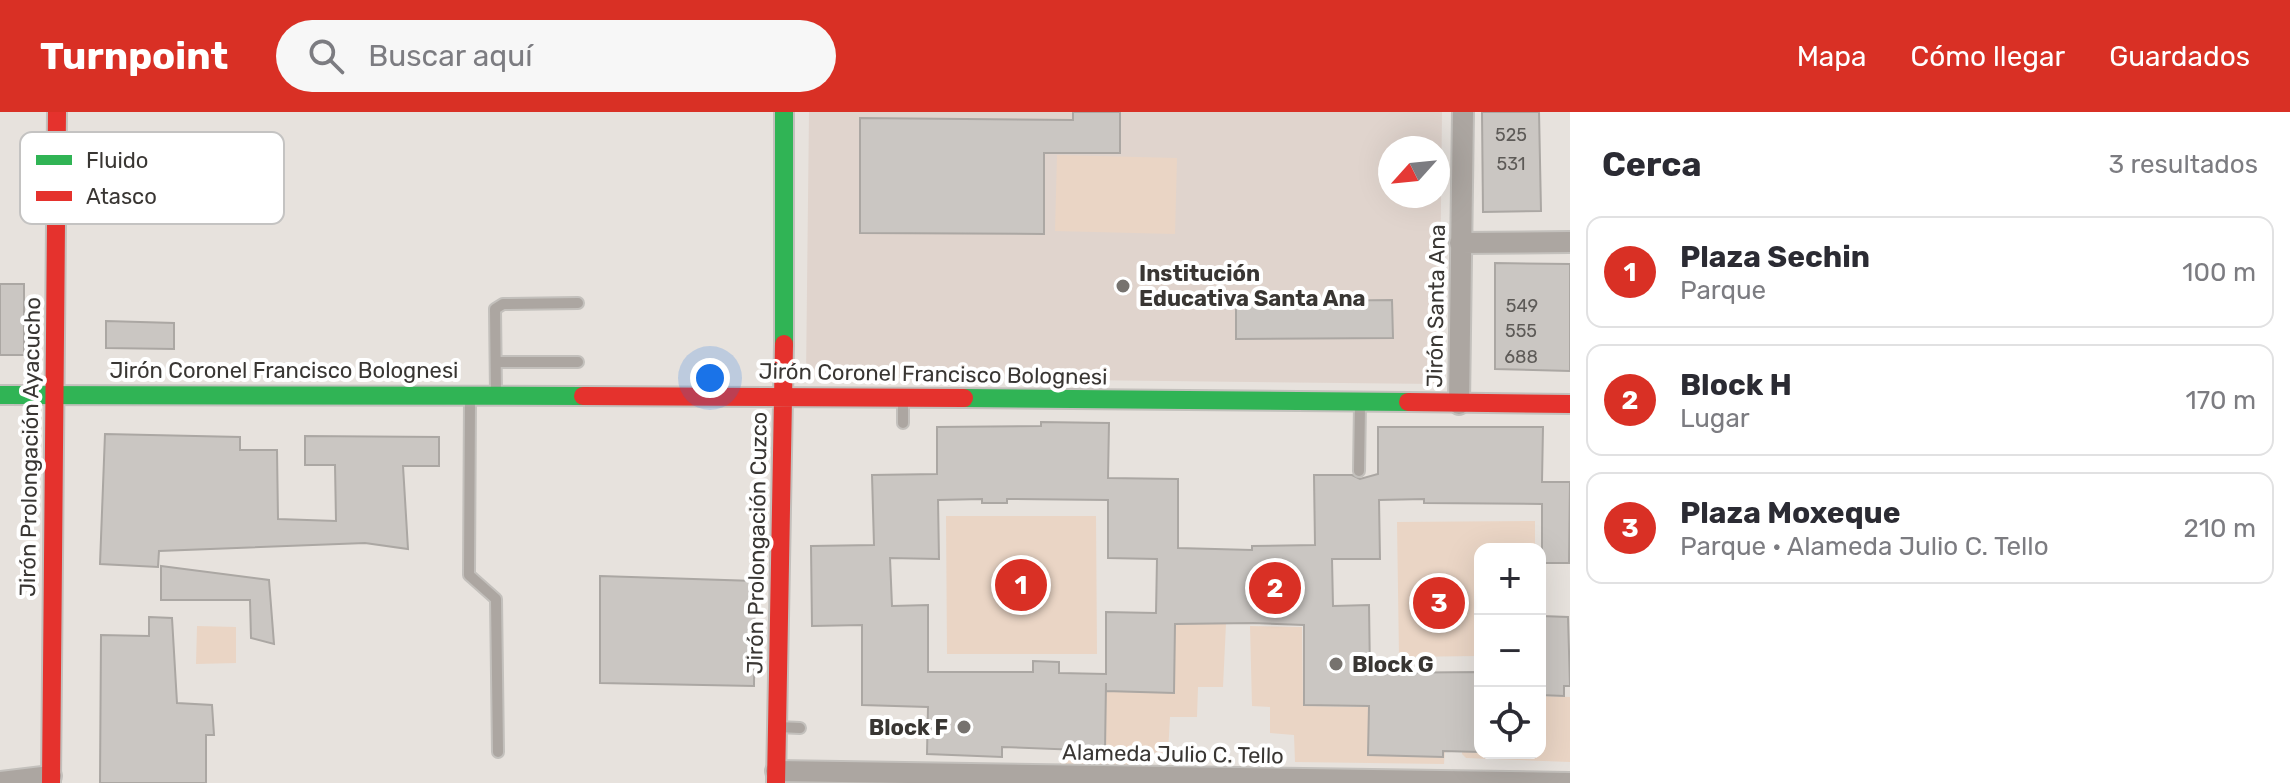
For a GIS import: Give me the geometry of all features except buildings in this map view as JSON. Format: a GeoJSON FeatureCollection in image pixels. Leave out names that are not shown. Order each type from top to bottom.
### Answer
{"type":"FeatureCollection","features":[{"type":"Feature","properties":{"kind":"street","name":"Jirón Prolongación Ayacucho"},"geometry":{"type":"LineString","coordinates":[[57,112],[57,132]]}},
{"type":"Feature","properties":{"kind":"street","name":"Jirón Prolongación Cuzco"},"geometry":{"type":"LineString","coordinates":[[776,777],[784,396],[784,112]]}},
{"type":"Feature","properties":{"kind":"street","name":"Jirón Santa Ana"},"geometry":{"type":"LineString","coordinates":[[1459,404],[1463,112]]}},
{"type":"Feature","properties":{"kind":"street","name":"Jirón Prolongación Ayacucho"},"geometry":{"type":"LineString","coordinates":[[51,780],[56,224]]}},
{"type":"Feature","properties":{"kind":"street"},"geometry":{"type":"LineString","coordinates":[[1460,243],[1570,242]]}},
{"type":"Feature","properties":{"kind":"street","name":"Jirón Coronel Francisco Bolognesi"},"geometry":{"type":"LineString","coordinates":[[0,395],[470,394],[1570,404]]}},
{"type":"Feature","properties":{"kind":"street","name":"Alameda Julio C. Tello"},"geometry":{"type":"LineString","coordinates":[[776,777],[1570,783]]}},
{"type":"Feature","properties":{"kind":"street"},"geometry":{"type":"LineString","coordinates":[[0,782],[51,780]]}},
{"type":"Feature","properties":{"kind":"lane"},"geometry":{"type":"LineString","coordinates":[[496,395],[495,309],[503,304],[578,303]]}},
{"type":"Feature","properties":{"kind":"lane"},"geometry":{"type":"LineString","coordinates":[[496,362],[578,362]]}},
{"type":"Feature","properties":{"kind":"lane"},"geometry":{"type":"LineString","coordinates":[[470,394],[469,575],[496,599],[498,752]]}},
{"type":"Feature","properties":{"kind":"lane"},"geometry":{"type":"LineString","coordinates":[[903,397],[903,423]]}},
{"type":"Feature","properties":{"kind":"lane"},"geometry":{"type":"LineString","coordinates":[[1359,471],[1360,402]]}},
{"type":"Feature","properties":{"kind":"lane"},"geometry":{"type":"LineString","coordinates":[[777,727],[800,728]]}},
{"type":"Feature","properties":{"kind":"shaded area","name":"Institución Educativa Santa Ana"},"geometry":{"type":"Polygon","coordinates":[[[809,112],[1442,112],[1442,136],[1378,136],[1378,208],[1441,208],[1439,384],[806,377],[809,112]]]}},
{"type":"Feature","properties":{"kind":"shaded area"},"geometry":{"type":"Polygon","coordinates":[[[1057,155],[1177,158],[1175,234],[1055,231],[1057,155]]]}},
{"type":"Feature","properties":{"kind":"shaded area"},"geometry":{"type":"Polygon","coordinates":[[[946,516],[1096,516],[1097,654],[947,654],[946,516]]]}},
{"type":"Feature","properties":{"kind":"shaded area"},"geometry":{"type":"Polygon","coordinates":[[[1535,521],[1535,543],[1474,543],[1474,656],[1399,657],[1397,522],[1535,521]]]}},
{"type":"Feature","properties":{"kind":"shaded area"},"geometry":{"type":"Polygon","coordinates":[[[1175,624],[1226,624],[1223,687],[1198,687],[1197,717],[1170,717],[1168,753],[1136,752],[1135,767],[1060,768],[1061,751],[1105,750],[1106,691],[1174,693],[1175,624]]]}},
{"type":"Feature","properties":{"kind":"shaded area"},"geometry":{"type":"Polygon","coordinates":[[[197,626],[236,627],[236,663],[196,664],[197,626]]]}},
{"type":"Feature","properties":{"kind":"shaded area"},"geometry":{"type":"Polygon","coordinates":[[[1250,626],[1302,627],[1303,706],[1368,707],[1368,755],[1443,757],[1446,734],[1444,764],[1295,762],[1294,735],[1270,733],[1270,707],[1252,706],[1250,626]]]}},
{"type":"Feature","properties":{"kind":"shaded area"},"geometry":{"type":"Polygon","coordinates":[[[1546,696],[1570,697],[1570,762],[1492,759],[1546,759],[1546,696]]]}},
{"type":"Feature","properties":{"kind":"shaded area"},"geometry":{"type":"Polygon","coordinates":[[[1462,744],[1466,752],[1474,752],[1474,758],[1466,758],[1462,754],[1462,744]]]}},
{"type":"Feature","properties":{"kind":"traffic: fast"},"geometry":{"type":"LineString","coordinates":[[784,112],[784,344]]}},
{"type":"Feature","properties":{"kind":"traffic: fast"},"geometry":{"type":"LineString","coordinates":[[0,395],[583,396]]}},
{"type":"Feature","properties":{"kind":"traffic: fast"},"geometry":{"type":"LineString","coordinates":[[964,398],[1408,402]]}},
{"type":"Feature","properties":{"kind":"traffic: jam"},"geometry":{"type":"LineString","coordinates":[[57,112],[57,132]]}},
{"type":"Feature","properties":{"kind":"traffic: jam"},"geometry":{"type":"LineString","coordinates":[[51,783],[56,224]]}},
{"type":"Feature","properties":{"kind":"traffic: jam"},"geometry":{"type":"LineString","coordinates":[[776,783],[784,344]]}},
{"type":"Feature","properties":{"kind":"traffic: jam"},"geometry":{"type":"LineString","coordinates":[[583,396],[964,398]]}},
{"type":"Feature","properties":{"kind":"traffic: jam"},"geometry":{"type":"LineString","coordinates":[[1408,402],[1570,404]]}},
{"type":"Feature","properties":{"kind":"place","name":"Institución Educativa Santa Ana"},"geometry":{"type":"Point","coordinates":[1123,286]}},
{"type":"Feature","properties":{"kind":"place","name":"Plaza Sechin"},"geometry":{"type":"Point","coordinates":[1021,585]}},
{"type":"Feature","properties":{"kind":"place","name":"Block H"},"geometry":{"type":"Point","coordinates":[1275,588]}},
{"type":"Feature","properties":{"kind":"place","name":"Plaza Moxeque"},"geometry":{"type":"Point","coordinates":[1439,603]}},
{"type":"Feature","properties":{"kind":"place","name":"Block G"},"geometry":{"type":"Point","coordinates":[1336,664]}},
{"type":"Feature","properties":{"kind":"place","name":"Block F"},"geometry":{"type":"Point","coordinates":[964,727]}}]}
